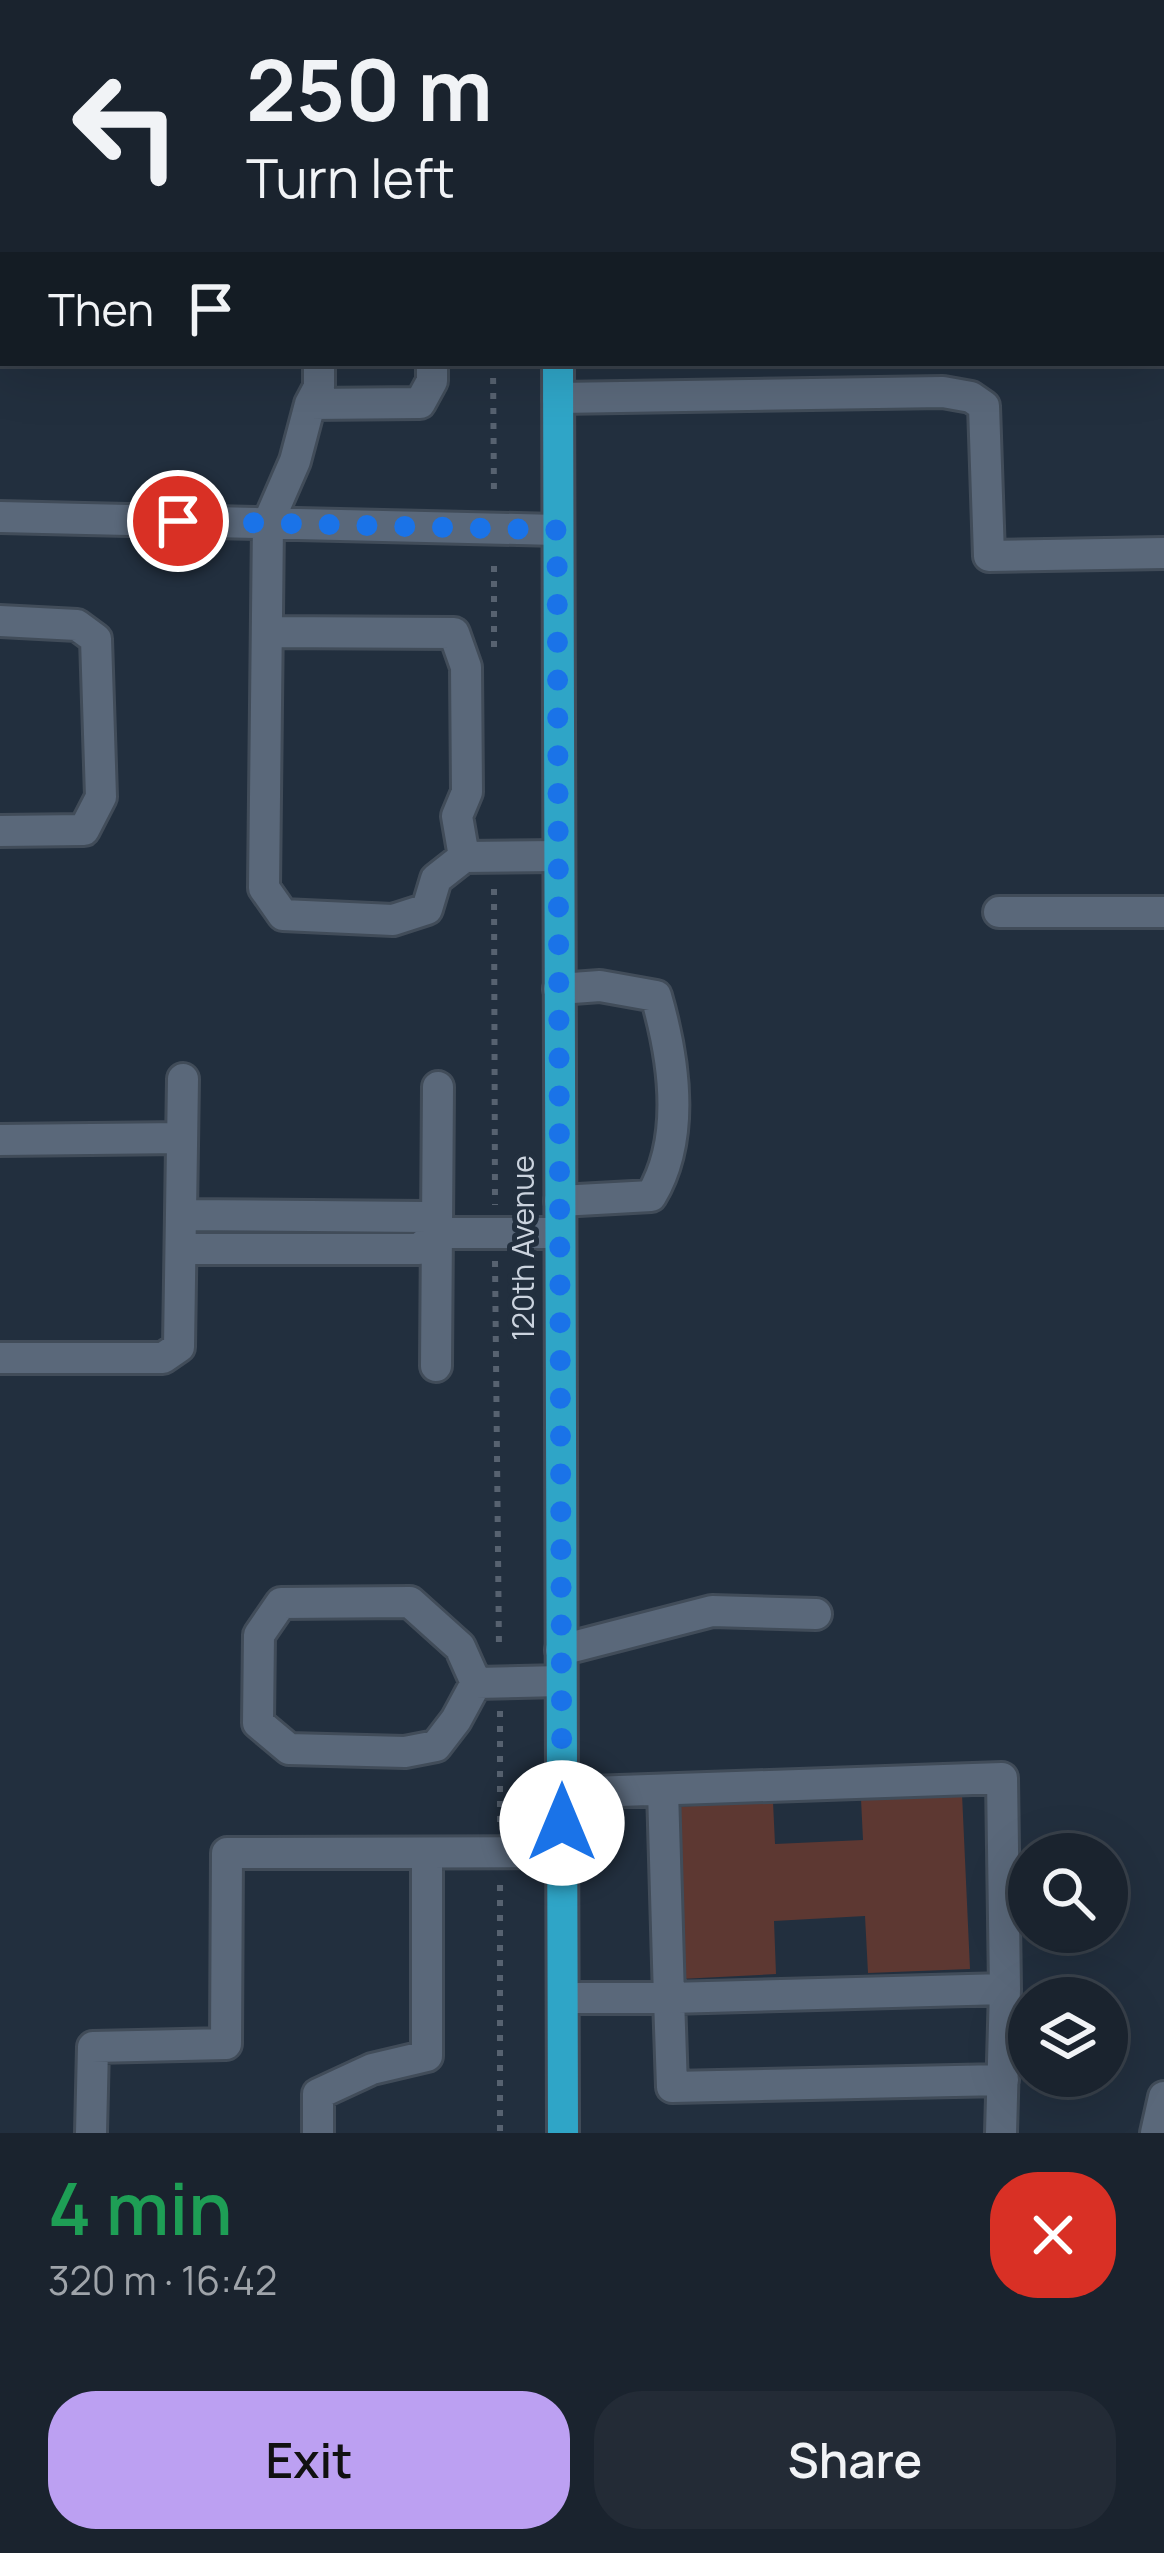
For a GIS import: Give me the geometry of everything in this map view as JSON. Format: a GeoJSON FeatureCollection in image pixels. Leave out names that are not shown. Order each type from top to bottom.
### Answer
{"type":"FeatureCollection","features":[{"type":"Feature","properties":{"kind":"main road","name":"120th Avenue"},"geometry":{"type":"LineString","coordinates":[[557,366],[563,2133]]}},
{"type":"Feature","properties":{"kind":"lane"},"geometry":{"type":"LineString","coordinates":[[319,366],[319,387],[268,524],[264,888],[283,915],[393,920],[427,910],[436,879],[479,857],[558,856]]}},
{"type":"Feature","properties":{"kind":"lane"},"geometry":{"type":"LineString","coordinates":[[310,404],[420,403],[432,381],[432,366]]}},
{"type":"Feature","properties":{"kind":"lane"},"geometry":{"type":"LineString","coordinates":[[557,398],[943,392],[971,397],[984,406],[989,556],[1164,553]]}},
{"type":"Feature","properties":{"kind":"lane"},"geometry":{"type":"LineString","coordinates":[[0,517],[557,530]]}},
{"type":"Feature","properties":{"kind":"lane"},"geometry":{"type":"LineString","coordinates":[[0,621],[77,626],[96,639],[101,797],[84,830],[0,831]]}},
{"type":"Feature","properties":{"kind":"lane"},"geometry":{"type":"LineString","coordinates":[[267,632],[454,633],[466,667],[466,792],[457,816],[479,857]]}},
{"type":"Feature","properties":{"kind":"lane"},"geometry":{"type":"LineString","coordinates":[[998,912],[1164,912]]}},
{"type":"Feature","properties":{"kind":"lane"},"geometry":{"type":"LineString","coordinates":[[559,989],[600,986],[656,996],[666,1030],[672,1101],[672,1141],[663,1177],[651,1196],[560,1201]]}},
{"type":"Feature","properties":{"kind":"lane"},"geometry":{"type":"LineString","coordinates":[[0,1358],[163,1358],[179,1347],[183,1078]]}},
{"type":"Feature","properties":{"kind":"lane"},"geometry":{"type":"LineString","coordinates":[[436,1366],[438,1087]]}},
{"type":"Feature","properties":{"kind":"lane"},"geometry":{"type":"LineString","coordinates":[[0,1140],[182,1138]]}},
{"type":"Feature","properties":{"kind":"lane"},"geometry":{"type":"LineString","coordinates":[[182,1215],[425,1217],[438,1233]]}},
{"type":"Feature","properties":{"kind":"lane"},"geometry":{"type":"LineString","coordinates":[[314,1216],[314,1249]]}},
{"type":"Feature","properties":{"kind":"lane"},"geometry":{"type":"LineString","coordinates":[[182,1250],[419,1249],[438,1233],[560,1234]]}},
{"type":"Feature","properties":{"kind":"lane"},"geometry":{"type":"LineString","coordinates":[[488,1682],[460,1647],[410,1602],[281,1603],[259,1635],[258,1723],[289,1749],[405,1752],[436,1746],[488,1682],[561,1665],[712,1611],[816,1614]]}},
{"type":"Feature","properties":{"kind":"lane"},"geometry":{"type":"LineString","coordinates":[[562,1793],[1002,1778],[1001,2133]]}},
{"type":"Feature","properties":{"kind":"lane"},"geometry":{"type":"LineString","coordinates":[[663,1790],[672,2087],[1003,2080]]}},
{"type":"Feature","properties":{"kind":"lane"},"geometry":{"type":"LineString","coordinates":[[91,2133],[93,2047],[226,2044],[227,1853],[562,1852]]}},
{"type":"Feature","properties":{"kind":"lane"},"geometry":{"type":"LineString","coordinates":[[318,2133],[318,2094],[372,2069],[427,2056],[427,1854]]}},
{"type":"Feature","properties":{"kind":"lane"},"geometry":{"type":"LineString","coordinates":[[562,1997],[1005,1989]]}},
{"type":"Feature","properties":{"kind":"lane"},"geometry":{"type":"LineString","coordinates":[[1156,2133],[1164,2097]]}},
{"type":"Feature","properties":{"kind":"path"},"geometry":{"type":"LineString","coordinates":[[493,366],[494,645]]}},
{"type":"Feature","properties":{"kind":"path"},"geometry":{"type":"LineString","coordinates":[[479,857],[495,1234],[488,1682],[500,1854],[500,2133]]}},
{"type":"Feature","properties":{"kind":"building"},"geometry":{"type":"Polygon","coordinates":[[[962,1794],[970,1969],[868,1973],[865,1916],[774,1921],[776,1974],[680,1979],[673,1807],[773,1802],[775,1844],[863,1840],[861,1799],[962,1794]]]}},
{"type":"Feature","properties":{"kind":"route"},"geometry":{"type":"LineString","coordinates":[[178,521],[557,530],[562,1823]]}}]}
